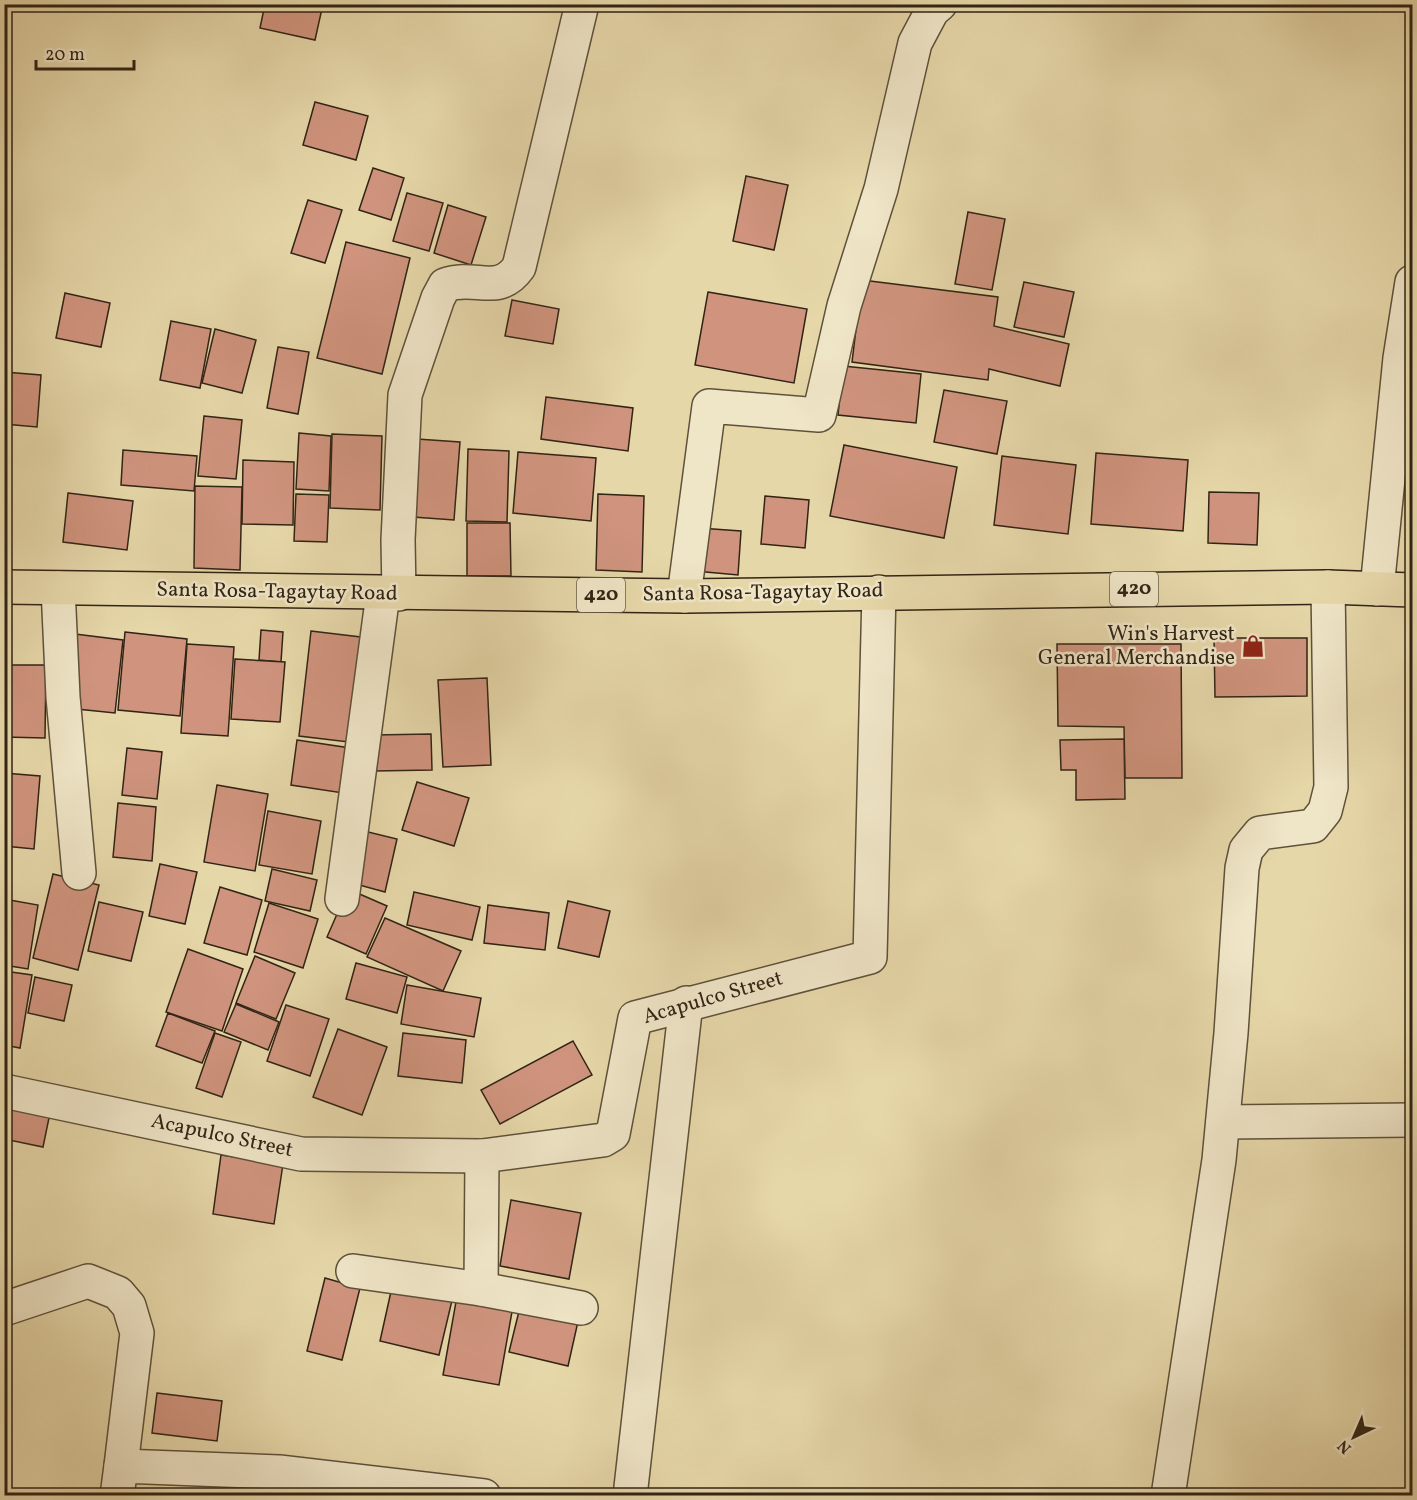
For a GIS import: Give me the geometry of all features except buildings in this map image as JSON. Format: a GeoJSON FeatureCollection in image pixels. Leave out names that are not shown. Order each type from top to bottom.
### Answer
{"type":"FeatureCollection","features":[{"type":"Feature","properties":{"kind":"main road","name":"Santa Rosa-Tagaytay Road"},"geometry":{"type":"LineString","coordinates":[[4,587],[391,594],[684,596],[1328,587],[1413,590]]}},
{"type":"Feature","properties":{"kind":"street"},"geometry":{"type":"LineString","coordinates":[[342,899],[398,540],[405,395],[438,298],[446,285],[458,280],[501,283],[511,279],[519,267],[582,4]]}},
{"type":"Feature","properties":{"kind":"street"},"geometry":{"type":"LineString","coordinates":[[684,596],[709,406],[819,414],[844,306],[881,189],[915,43],[932,10],[940,4]]}},
{"type":"Feature","properties":{"kind":"street"},"geometry":{"type":"LineString","coordinates":[[1377,589],[1400,358],[1413,282]]}},
{"type":"Feature","properties":{"kind":"street"},"geometry":{"type":"LineString","coordinates":[[1168,1496],[1223,1122],[1242,868],[1246,850],[1260,833],[1313,826],[1325,811],[1331,787],[1328,587]]}},
{"type":"Feature","properties":{"kind":"street"},"geometry":{"type":"LineString","coordinates":[[58,588],[63,697],[79,873]]}},
{"type":"Feature","properties":{"kind":"street","name":"Acapulco Street"},"geometry":{"type":"LineString","coordinates":[[4,1091],[301,1154],[482,1156],[603,1140],[613,1134],[635,1018],[870,957],[879,592]]}},
{"type":"Feature","properties":{"kind":"street"},"geometry":{"type":"LineString","coordinates":[[630,1496],[686,1003]]}},
{"type":"Feature","properties":{"kind":"street"},"geometry":{"type":"LineString","coordinates":[[1223,1122],[1413,1120]]}},
{"type":"Feature","properties":{"kind":"street"},"geometry":{"type":"LineString","coordinates":[[481,1289],[482,1156]]}},
{"type":"Feature","properties":{"kind":"street"},"geometry":{"type":"LineString","coordinates":[[353,1271],[481,1289],[581,1308]]}},
{"type":"Feature","properties":{"kind":"street"},"geometry":{"type":"LineString","coordinates":[[4,1309],[88,1281],[118,1293],[129,1306],[137,1333],[119,1481],[277,1484],[484,1496]]}},
{"type":"Feature","properties":{"kind":"place","name":"Win's Harvest General Merchandise"},"geometry":{"type":"Point","coordinates":[1253,646]}}]}
